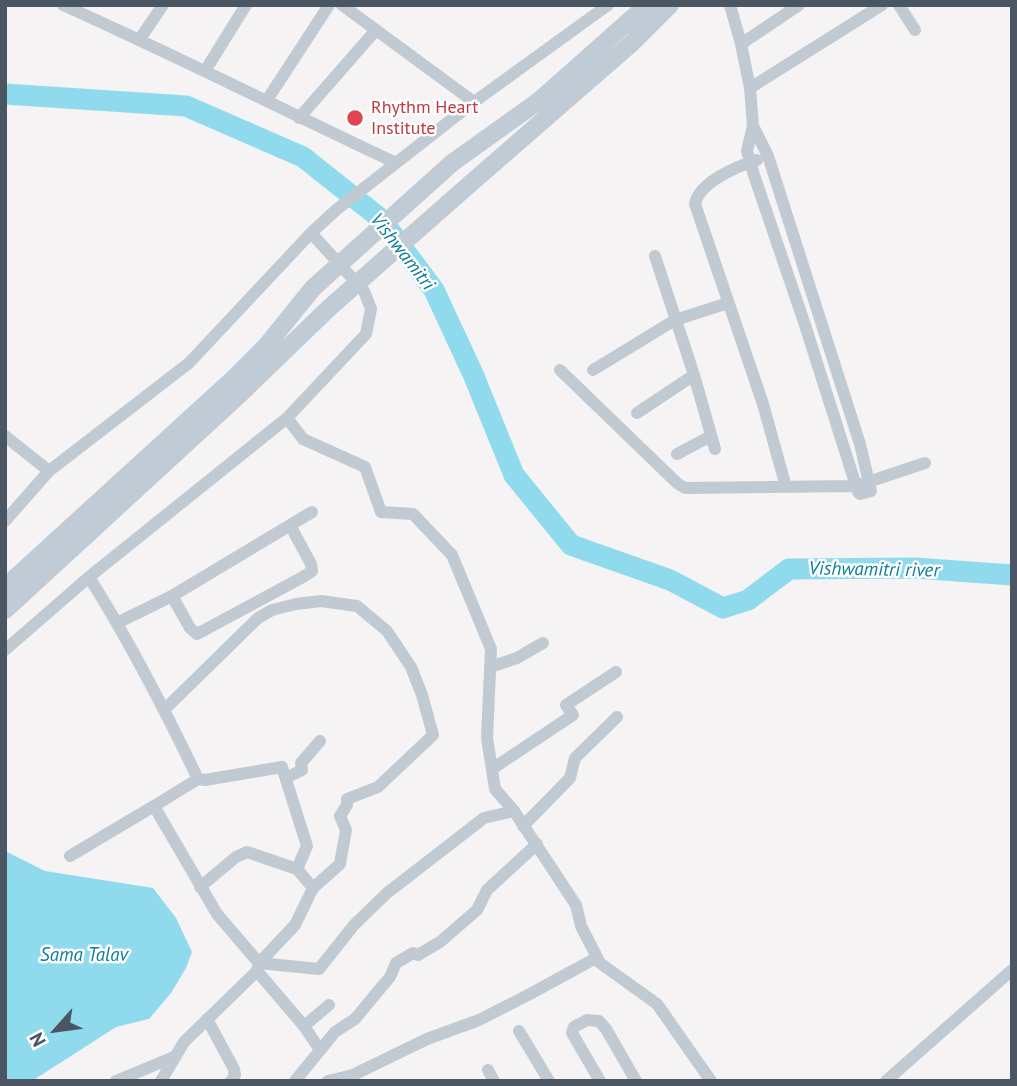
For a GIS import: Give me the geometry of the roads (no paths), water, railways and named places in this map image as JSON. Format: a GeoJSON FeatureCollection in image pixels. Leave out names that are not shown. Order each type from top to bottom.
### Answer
{"type":"FeatureCollection","features":[{"type":"Feature","properties":{"kind":"main road"},"geometry":{"type":"LineString","coordinates":[[5,587],[231,381],[267,345],[313,288],[452,163],[540,100],[647,5]]}},
{"type":"Feature","properties":{"kind":"main road"},"geometry":{"type":"LineString","coordinates":[[5,610],[330,308],[632,42],[670,5]]}},
{"type":"Feature","properties":{"kind":"street"},"geometry":{"type":"LineString","coordinates":[[62,5],[267,100],[394,165]]}},
{"type":"Feature","properties":{"kind":"street"},"geometry":{"type":"LineString","coordinates":[[139,40],[163,5]]}},
{"type":"Feature","properties":{"kind":"street"},"geometry":{"type":"LineString","coordinates":[[205,71],[246,5]]}},
{"type":"Feature","properties":{"kind":"street"},"geometry":{"type":"LineString","coordinates":[[267,100],[329,5]]}},
{"type":"Feature","properties":{"kind":"street"},"geometry":{"type":"LineString","coordinates":[[342,5],[474,102]]}},
{"type":"Feature","properties":{"kind":"street"},"geometry":{"type":"LineString","coordinates":[[5,521],[49,471],[189,363],[336,210],[474,102],[608,5]]}},
{"type":"Feature","properties":{"kind":"street"},"geometry":{"type":"LineString","coordinates":[[730,5],[750,88],[753,126],[747,150],[750,162],[856,486],[860,494],[871,491],[833,359],[768,156],[753,126]]}},
{"type":"Feature","properties":{"kind":"street"},"geometry":{"type":"LineString","coordinates":[[741,44],[799,5]]}},
{"type":"Feature","properties":{"kind":"street"},"geometry":{"type":"LineString","coordinates":[[750,88],[882,5]]}},
{"type":"Feature","properties":{"kind":"street"},"geometry":{"type":"LineString","coordinates":[[899,5],[915,30]]}},
{"type":"Feature","properties":{"kind":"street"},"geometry":{"type":"LineString","coordinates":[[299,118],[376,30]]}},
{"type":"Feature","properties":{"kind":"street"},"geometry":{"type":"LineString","coordinates":[[768,156],[735,166],[699,192],[695,204],[763,404],[786,487]]}},
{"type":"Feature","properties":{"kind":"street"},"geometry":{"type":"LineString","coordinates":[[5,650],[89,577],[288,418],[366,334],[371,309],[364,291],[311,233]]}},
{"type":"Feature","properties":{"kind":"street"},"geometry":{"type":"LineString","coordinates":[[655,256],[713,442],[677,454]]}},
{"type":"Feature","properties":{"kind":"street"},"geometry":{"type":"LineString","coordinates":[[593,370],[676,320],[728,303]]}},
{"type":"Feature","properties":{"kind":"street"},"geometry":{"type":"LineString","coordinates":[[817,364],[833,359]]}},
{"type":"Feature","properties":{"kind":"street"},"geometry":{"type":"LineString","coordinates":[[560,370],[685,488],[856,486]]}},
{"type":"Feature","properties":{"kind":"street"},"geometry":{"type":"LineString","coordinates":[[637,413],[694,375]]}},
{"type":"Feature","properties":{"kind":"street"},"geometry":{"type":"LineString","coordinates":[[288,418],[303,439],[365,467],[380,512],[413,514],[452,555],[491,649],[486,738],[495,789],[514,811],[576,905],[581,926],[596,958],[657,1003],[711,1081]]}},
{"type":"Feature","properties":{"kind":"street"},"geometry":{"type":"LineString","coordinates":[[5,436],[49,471]]}},
{"type":"Feature","properties":{"kind":"street"},"geometry":{"type":"LineString","coordinates":[[870,482],[925,463]]}},
{"type":"Feature","properties":{"kind":"street"},"geometry":{"type":"LineString","coordinates":[[117,623],[172,596],[312,512]]}},
{"type":"Feature","properties":{"kind":"street"},"geometry":{"type":"LineString","coordinates":[[172,596],[190,628],[198,634],[303,578],[312,571],[311,564],[290,525]]}},
{"type":"Feature","properties":{"kind":"street"},"geometry":{"type":"LineString","coordinates":[[89,577],[165,709],[198,779]]}},
{"type":"Feature","properties":{"kind":"street"},"geometry":{"type":"LineString","coordinates":[[161,1081],[184,1042],[295,925],[313,888],[340,864],[346,830],[340,816],[347,805],[347,799],[378,787],[433,734],[411,667],[387,631],[357,606],[321,601],[272,610],[258,618],[165,709]]}},
{"type":"Feature","properties":{"kind":"street"},"geometry":{"type":"LineString","coordinates":[[490,667],[517,658],[543,643]]}},
{"type":"Feature","properties":{"kind":"street"},"geometry":{"type":"LineString","coordinates":[[492,769],[573,715],[566,705],[616,672]]}},
{"type":"Feature","properties":{"kind":"street"},"geometry":{"type":"LineString","coordinates":[[523,826],[570,778],[575,758],[617,717]]}},
{"type":"Feature","properties":{"kind":"street"},"geometry":{"type":"LineString","coordinates":[[286,778],[302,770],[301,763],[320,741]]}},
{"type":"Feature","properties":{"kind":"street"},"geometry":{"type":"LineString","coordinates":[[70,856],[198,779],[282,767],[307,846],[297,869]]}},
{"type":"Feature","properties":{"kind":"street"},"geometry":{"type":"LineString","coordinates":[[154,806],[217,914],[320,1050]]}},
{"type":"Feature","properties":{"kind":"street"},"geometry":{"type":"LineString","coordinates":[[258,967],[319,969],[354,925],[387,893],[484,818],[514,811]]}},
{"type":"Feature","properties":{"kind":"street"},"geometry":{"type":"LineString","coordinates":[[295,1081],[335,1032],[355,1019],[368,1004],[390,977],[396,963],[413,953],[418,955],[440,942],[477,910],[486,890],[537,844]]}},
{"type":"Feature","properties":{"kind":"street"},"geometry":{"type":"LineString","coordinates":[[201,887],[236,857],[247,852],[297,869],[313,888]]}},
{"type":"Feature","properties":{"kind":"street"},"geometry":{"type":"LineString","coordinates":[[328,1081],[354,1075],[427,1039],[479,1020],[596,958]]}},
{"type":"Feature","properties":{"kind":"street"},"geometry":{"type":"LineString","coordinates":[[886,1081],[1012,970]]}},
{"type":"Feature","properties":{"kind":"street"},"geometry":{"type":"LineString","coordinates":[[304,1026],[329,1005]]}},
{"type":"Feature","properties":{"kind":"street"},"geometry":{"type":"LineString","coordinates":[[207,1019],[234,1069],[232,1081]]}},
{"type":"Feature","properties":{"kind":"street"},"geometry":{"type":"LineString","coordinates":[[600,1081],[572,1033],[573,1027],[586,1020],[599,1021],[606,1029],[636,1081]]}},
{"type":"Feature","properties":{"kind":"street"},"geometry":{"type":"LineString","coordinates":[[519,1031],[549,1081]]}},
{"type":"Feature","properties":{"kind":"street"},"geometry":{"type":"LineString","coordinates":[[116,1081],[174,1057]]}},
{"type":"Feature","properties":{"kind":"water","name":"Sama Talav"},"geometry":{"type":"Polygon","coordinates":[[[5,851],[45,871],[153,888],[176,918],[192,952],[171,993],[149,1019],[116,1027],[32,1081],[5,1081],[5,851]]]}},
{"type":"Feature","properties":{"kind":"waterway","name":"Vishwamitri"},"geometry":{"type":"LineString","coordinates":[[5,94],[186,106],[303,157],[381,219],[434,290],[473,374],[514,475],[571,545],[670,580],[723,608],[748,600],[789,569],[915,568],[1012,575]]}},
{"type":"Feature","properties":{"kind":"place","name":"Rhythm Heart Institute"},"geometry":{"type":"Point","coordinates":[355,118]}},
{"type":"Feature","properties":{"kind":"water label","name":"Vishwamitri river"},"geometry":{"type":"Point","coordinates":[874,570]}}]}
